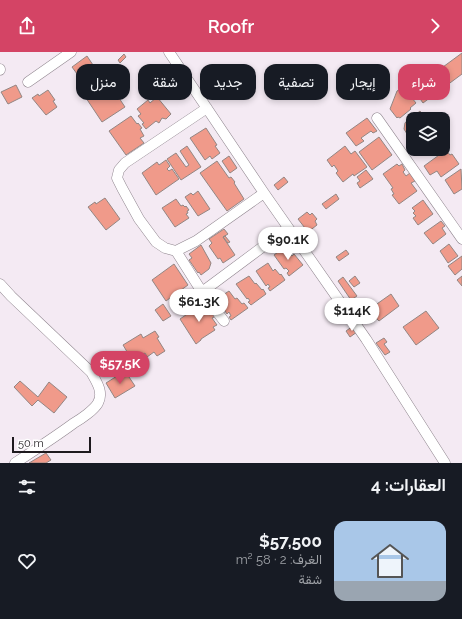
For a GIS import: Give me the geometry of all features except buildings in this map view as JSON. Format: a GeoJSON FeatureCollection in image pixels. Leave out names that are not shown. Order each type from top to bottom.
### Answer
{"type":"FeatureCollection","features":[{"type":"Feature","properties":{"kind":"street"},"geometry":{"type":"LineString","coordinates":[[28,82],[70,52]]}},
{"type":"Feature","properties":{"kind":"street"},"geometry":{"type":"LineString","coordinates":[[169,52],[288,228],[366,339],[445,463]]}},
{"type":"Feature","properties":{"kind":"street"},"geometry":{"type":"LineString","coordinates":[[207,108],[125,163],[119,170],[117,178],[139,219],[156,242],[165,248],[176,251],[196,241],[264,193]]}},
{"type":"Feature","properties":{"kind":"street"},"geometry":{"type":"LineString","coordinates":[[377,118],[462,239]]}},
{"type":"Feature","properties":{"kind":"street"},"geometry":{"type":"LineString","coordinates":[[202,292],[288,228]]}},
{"type":"Feature","properties":{"kind":"street"},"geometry":{"type":"LineString","coordinates":[[176,251],[202,292],[224,321]]}},
{"type":"Feature","properties":{"kind":"street"},"geometry":{"type":"LineString","coordinates":[[0,284],[91,372],[97,382],[100,393],[98,403],[88,414],[15,463]]}}]}
